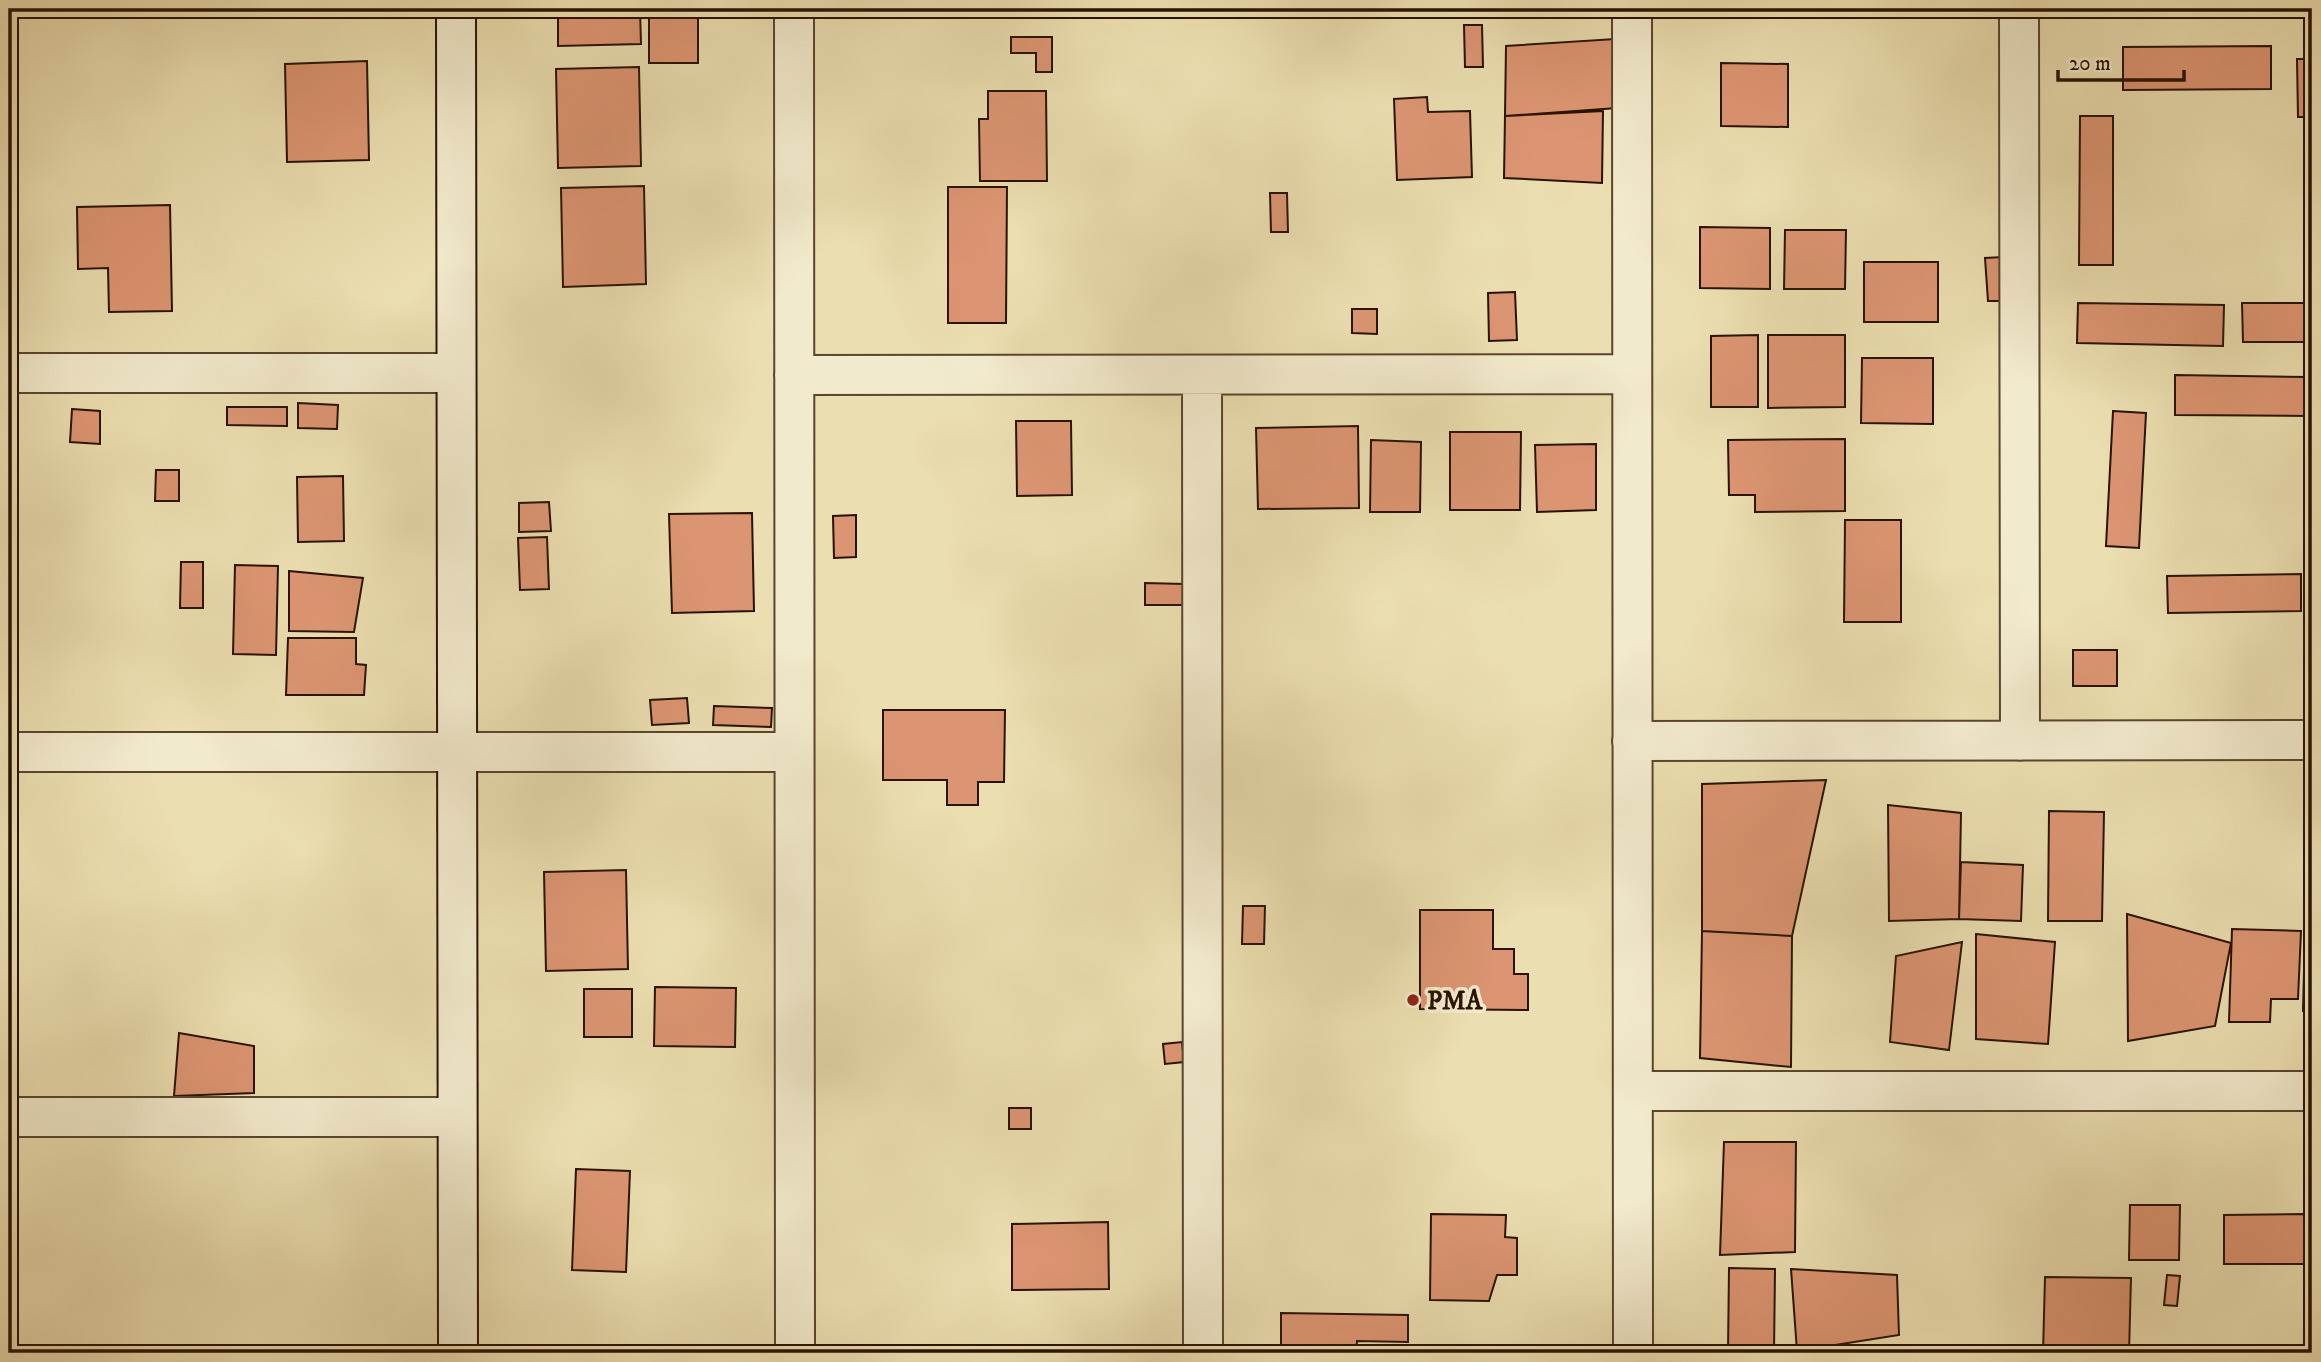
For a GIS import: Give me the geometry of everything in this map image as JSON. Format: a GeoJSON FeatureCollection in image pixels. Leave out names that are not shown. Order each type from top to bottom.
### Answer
{"type":"FeatureCollection","features":[{"type":"Feature","properties":{"kind":"street"},"geometry":{"type":"LineString","coordinates":[[456,9],[457,1353]]}},
{"type":"Feature","properties":{"kind":"street"},"geometry":{"type":"LineString","coordinates":[[794,9],[795,1353]]}},
{"type":"Feature","properties":{"kind":"street"},"geometry":{"type":"LineString","coordinates":[[1632,9],[1633,1353]]}},
{"type":"Feature","properties":{"kind":"street"},"geometry":{"type":"LineString","coordinates":[[2019,9],[2020,741]]}},
{"type":"Feature","properties":{"kind":"street"},"geometry":{"type":"LineString","coordinates":[[9,373],[456,373]]}},
{"type":"Feature","properties":{"kind":"street"},"geometry":{"type":"LineString","coordinates":[[794,375],[1632,374]]}},
{"type":"Feature","properties":{"kind":"street"},"geometry":{"type":"LineString","coordinates":[[1202,375],[1203,1353]]}},
{"type":"Feature","properties":{"kind":"street"},"geometry":{"type":"LineString","coordinates":[[1632,741],[2312,740]]}},
{"type":"Feature","properties":{"kind":"street"},"geometry":{"type":"LineString","coordinates":[[9,752],[794,752]]}},
{"type":"Feature","properties":{"kind":"street"},"geometry":{"type":"LineString","coordinates":[[1633,1091],[2312,1091]]}},
{"type":"Feature","properties":{"kind":"street"},"geometry":{"type":"LineString","coordinates":[[9,1116],[457,1116]]}},
{"type":"Feature","properties":{"kind":"building"},"geometry":{"type":"Polygon","coordinates":[[[558,9],[640,9],[641,44],[558,46],[558,9]]]}},
{"type":"Feature","properties":{"kind":"building"},"geometry":{"type":"Polygon","coordinates":[[[649,18],[698,18],[698,63],[649,63],[649,18]]]}},
{"type":"Feature","properties":{"kind":"building"},"geometry":{"type":"Polygon","coordinates":[[[1464,25],[1482,25],[1483,67],[1465,67],[1464,25]]]}},
{"type":"Feature","properties":{"kind":"building"},"geometry":{"type":"Polygon","coordinates":[[[1011,37],[1052,37],[1052,72],[1036,72],[1036,53],[1011,53],[1011,37]]]}},
{"type":"Feature","properties":{"kind":"building"},"geometry":{"type":"Polygon","coordinates":[[[1615,39],[1617,108],[1505,116],[1506,46],[1615,39]]]}},
{"type":"Feature","properties":{"kind":"building"},"geometry":{"type":"Polygon","coordinates":[[[2271,46],[2271,89],[2123,90],[2123,47],[2271,46]]]}},
{"type":"Feature","properties":{"kind":"building"},"geometry":{"type":"Polygon","coordinates":[[[2297,59],[2312,59],[2312,117],[2298,117],[2297,59]]]}},
{"type":"Feature","properties":{"kind":"building"},"geometry":{"type":"Polygon","coordinates":[[[367,61],[369,160],[287,162],[285,64],[367,61]]]}},
{"type":"Feature","properties":{"kind":"building"},"geometry":{"type":"Polygon","coordinates":[[[1721,63],[1788,64],[1788,127],[1721,126],[1721,63]]]}},
{"type":"Feature","properties":{"kind":"building"},"geometry":{"type":"Polygon","coordinates":[[[639,67],[641,166],[558,168],[556,69],[639,67]]]}},
{"type":"Feature","properties":{"kind":"building"},"geometry":{"type":"Polygon","coordinates":[[[988,91],[1046,91],[1047,181],[980,181],[979,119],[988,119],[988,91]]]}},
{"type":"Feature","properties":{"kind":"building"},"geometry":{"type":"Polygon","coordinates":[[[1427,97],[1428,112],[1470,111],[1472,177],[1397,180],[1394,99],[1427,97]]]}},
{"type":"Feature","properties":{"kind":"building"},"geometry":{"type":"Polygon","coordinates":[[[1603,111],[1602,183],[1504,178],[1505,116],[1603,111]]]}},
{"type":"Feature","properties":{"kind":"building"},"geometry":{"type":"Polygon","coordinates":[[[2080,116],[2113,116],[2113,265],[2079,265],[2080,116]]]}},
{"type":"Feature","properties":{"kind":"building"},"geometry":{"type":"Polygon","coordinates":[[[2305,126],[2312,126],[2312,192],[2305,192],[2305,126]]]}},
{"type":"Feature","properties":{"kind":"building"},"geometry":{"type":"Polygon","coordinates":[[[644,186],[646,284],[563,287],[561,188],[644,186]]]}},
{"type":"Feature","properties":{"kind":"building"},"geometry":{"type":"Polygon","coordinates":[[[948,187],[1007,187],[1006,323],[948,323],[948,187]]]}},
{"type":"Feature","properties":{"kind":"building"},"geometry":{"type":"Polygon","coordinates":[[[1270,193],[1287,193],[1288,232],[1271,232],[1270,193]]]}},
{"type":"Feature","properties":{"kind":"building"},"geometry":{"type":"Polygon","coordinates":[[[170,205],[172,311],[109,312],[108,268],[78,269],[77,207],[170,205]]]}},
{"type":"Feature","properties":{"kind":"building"},"geometry":{"type":"Polygon","coordinates":[[[1700,227],[1770,228],[1770,289],[1700,288],[1700,227]]]}},
{"type":"Feature","properties":{"kind":"building"},"geometry":{"type":"Polygon","coordinates":[[[1785,230],[1846,230],[1845,289],[1784,289],[1785,230]]]}},
{"type":"Feature","properties":{"kind":"building"},"geometry":{"type":"Polygon","coordinates":[[[2003,257],[2006,301],[1988,301],[1985,258],[2003,257]]]}},
{"type":"Feature","properties":{"kind":"building"},"geometry":{"type":"Polygon","coordinates":[[[1864,262],[1938,262],[1938,322],[1864,322],[1864,262]]]}},
{"type":"Feature","properties":{"kind":"building"},"geometry":{"type":"Polygon","coordinates":[[[1515,292],[1517,340],[1489,341],[1488,293],[1515,292]]]}},
{"type":"Feature","properties":{"kind":"building"},"geometry":{"type":"Polygon","coordinates":[[[2078,303],[2224,305],[2223,346],[2077,343],[2078,303]]]}},
{"type":"Feature","properties":{"kind":"building"},"geometry":{"type":"Polygon","coordinates":[[[2242,303],[2312,303],[2312,342],[2243,342],[2242,303]]]}},
{"type":"Feature","properties":{"kind":"building"},"geometry":{"type":"Polygon","coordinates":[[[1352,309],[1377,309],[1377,334],[1352,333],[1352,309]]]}},
{"type":"Feature","properties":{"kind":"building"},"geometry":{"type":"Polygon","coordinates":[[[1758,335],[1758,407],[1711,407],[1711,336],[1758,335]]]}},
{"type":"Feature","properties":{"kind":"building"},"geometry":{"type":"Polygon","coordinates":[[[1768,335],[1845,335],[1845,407],[1768,408],[1768,335]]]}},
{"type":"Feature","properties":{"kind":"building"},"geometry":{"type":"Polygon","coordinates":[[[1862,358],[1933,358],[1933,424],[1861,423],[1862,358]]]}},
{"type":"Feature","properties":{"kind":"building"},"geometry":{"type":"Polygon","coordinates":[[[2175,375],[2308,377],[2308,416],[2175,415],[2175,375]]]}},
{"type":"Feature","properties":{"kind":"building"},"geometry":{"type":"Polygon","coordinates":[[[298,403],[338,405],[337,429],[298,428],[298,403]]]}},
{"type":"Feature","properties":{"kind":"building"},"geometry":{"type":"Polygon","coordinates":[[[227,407],[287,407],[287,426],[227,425],[227,407]]]}},
{"type":"Feature","properties":{"kind":"building"},"geometry":{"type":"Polygon","coordinates":[[[72,409],[100,411],[100,444],[70,442],[72,409]]]}},
{"type":"Feature","properties":{"kind":"building"},"geometry":{"type":"Polygon","coordinates":[[[2113,411],[2146,413],[2139,548],[2106,546],[2113,411]]]}},
{"type":"Feature","properties":{"kind":"building"},"geometry":{"type":"Polygon","coordinates":[[[1016,421],[1071,421],[1072,495],[1017,496],[1016,421]]]}},
{"type":"Feature","properties":{"kind":"building"},"geometry":{"type":"Polygon","coordinates":[[[1358,426],[1359,508],[1258,509],[1256,428],[1358,426]]]}},
{"type":"Feature","properties":{"kind":"building"},"geometry":{"type":"Polygon","coordinates":[[[1450,432],[1521,432],[1520,510],[1450,510],[1450,432]]]}},
{"type":"Feature","properties":{"kind":"building"},"geometry":{"type":"Polygon","coordinates":[[[1845,439],[1845,511],[1755,512],[1755,495],[1729,495],[1728,440],[1845,439]]]}},
{"type":"Feature","properties":{"kind":"building"},"geometry":{"type":"Polygon","coordinates":[[[1371,440],[1421,442],[1420,512],[1370,512],[1371,440]]]}},
{"type":"Feature","properties":{"kind":"building"},"geometry":{"type":"Polygon","coordinates":[[[1596,444],[1596,510],[1537,512],[1535,445],[1596,444]]]}},
{"type":"Feature","properties":{"kind":"building"},"geometry":{"type":"Polygon","coordinates":[[[156,470],[179,470],[179,501],[155,501],[156,470]]]}},
{"type":"Feature","properties":{"kind":"building"},"geometry":{"type":"Polygon","coordinates":[[[343,476],[344,541],[298,542],[297,477],[343,476]]]}},
{"type":"Feature","properties":{"kind":"building"},"geometry":{"type":"Polygon","coordinates":[[[549,502],[551,531],[519,532],[519,503],[549,502]]]}},
{"type":"Feature","properties":{"kind":"building"},"geometry":{"type":"Polygon","coordinates":[[[752,513],[754,611],[672,613],[669,514],[752,513]]]}},
{"type":"Feature","properties":{"kind":"building"},"geometry":{"type":"Polygon","coordinates":[[[856,515],[856,557],[834,558],[833,516],[856,515]]]}},
{"type":"Feature","properties":{"kind":"building"},"geometry":{"type":"Polygon","coordinates":[[[1845,520],[1901,520],[1901,622],[1844,622],[1845,520]]]}},
{"type":"Feature","properties":{"kind":"building"},"geometry":{"type":"Polygon","coordinates":[[[547,537],[549,589],[520,590],[518,538],[547,537]]]}},
{"type":"Feature","properties":{"kind":"building"},"geometry":{"type":"Polygon","coordinates":[[[181,562],[203,562],[203,608],[180,608],[181,562]]]}},
{"type":"Feature","properties":{"kind":"building"},"geometry":{"type":"Polygon","coordinates":[[[235,565],[278,566],[276,655],[233,654],[235,565]]]}},
{"type":"Feature","properties":{"kind":"building"},"geometry":{"type":"Polygon","coordinates":[[[289,571],[363,578],[354,632],[289,631],[289,571]]]}},
{"type":"Feature","properties":{"kind":"building"},"geometry":{"type":"Polygon","coordinates":[[[2301,574],[2301,611],[2168,613],[2167,576],[2301,574]]]}},
{"type":"Feature","properties":{"kind":"building"},"geometry":{"type":"Polygon","coordinates":[[[1145,583],[1185,584],[1185,605],[1145,605],[1145,583]]]}},
{"type":"Feature","properties":{"kind":"building"},"geometry":{"type":"Polygon","coordinates":[[[288,638],[356,638],[356,664],[366,665],[364,695],[286,695],[288,638]]]}},
{"type":"Feature","properties":{"kind":"building"},"geometry":{"type":"Polygon","coordinates":[[[2073,650],[2117,650],[2117,686],[2073,686],[2073,650]]]}},
{"type":"Feature","properties":{"kind":"building"},"geometry":{"type":"Polygon","coordinates":[[[687,698],[689,723],[652,725],[650,700],[687,698]]]}},
{"type":"Feature","properties":{"kind":"building"},"geometry":{"type":"Polygon","coordinates":[[[714,706],[772,708],[771,727],[713,725],[714,706]]]}},
{"type":"Feature","properties":{"kind":"building"},"geometry":{"type":"Polygon","coordinates":[[[883,710],[1005,710],[1004,782],[978,782],[978,805],[947,805],[947,780],[883,780],[883,710]]]}},
{"type":"Feature","properties":{"kind":"building"},"geometry":{"type":"Polygon","coordinates":[[[1826,780],[1792,936],[1702,931],[1702,784],[1826,780]]]}},
{"type":"Feature","properties":{"kind":"building"},"geometry":{"type":"Polygon","coordinates":[[[1888,805],[1961,813],[1959,919],[1889,921],[1888,805]]]}},
{"type":"Feature","properties":{"kind":"building"},"geometry":{"type":"Polygon","coordinates":[[[2049,811],[2104,812],[2102,921],[2048,921],[2049,811]]]}},
{"type":"Feature","properties":{"kind":"building"},"geometry":{"type":"Polygon","coordinates":[[[1961,862],[2023,865],[2021,921],[1959,919],[1961,862]]]}},
{"type":"Feature","properties":{"kind":"building"},"geometry":{"type":"Polygon","coordinates":[[[626,870],[628,969],[546,971],[544,872],[626,870]]]}},
{"type":"Feature","properties":{"kind":"building"},"geometry":{"type":"Polygon","coordinates":[[[1243,906],[1265,906],[1264,944],[1242,944],[1243,906]]]}},
{"type":"Feature","properties":{"kind":"building"},"geometry":{"type":"Polygon","coordinates":[[[1420,910],[1493,910],[1493,949],[1514,949],[1514,974],[1528,974],[1528,1010],[1420,1009],[1420,910]]]}},
{"type":"Feature","properties":{"kind":"building"},"geometry":{"type":"Polygon","coordinates":[[[2127,914],[2231,943],[2215,1026],[2128,1041],[2127,914]]]}},
{"type":"Feature","properties":{"kind":"building"},"geometry":{"type":"Polygon","coordinates":[[[2232,929],[2301,931],[2298,999],[2271,999],[2270,1022],[2229,1022],[2232,929]]]}},
{"type":"Feature","properties":{"kind":"building"},"geometry":{"type":"Polygon","coordinates":[[[1702,931],[1792,936],[1791,1067],[1700,1058],[1702,931]]]}},
{"type":"Feature","properties":{"kind":"building"},"geometry":{"type":"Polygon","coordinates":[[[2305,931],[2312,931],[2312,1011],[2303,1011],[2305,931]]]}},
{"type":"Feature","properties":{"kind":"building"},"geometry":{"type":"Polygon","coordinates":[[[1976,934],[2055,942],[2048,1044],[1976,1039],[1976,934]]]}},
{"type":"Feature","properties":{"kind":"building"},"geometry":{"type":"Polygon","coordinates":[[[1962,942],[1949,1050],[1890,1042],[1896,956],[1962,942]]]}},
{"type":"Feature","properties":{"kind":"building"},"geometry":{"type":"Polygon","coordinates":[[[655,987],[736,988],[735,1047],[654,1046],[655,987]]]}},
{"type":"Feature","properties":{"kind":"building"},"geometry":{"type":"Polygon","coordinates":[[[584,989],[632,989],[632,1037],[584,1037],[584,989]]]}},
{"type":"Feature","properties":{"kind":"building"},"geometry":{"type":"Polygon","coordinates":[[[179,1033],[254,1046],[254,1093],[174,1096],[179,1033]]]}},
{"type":"Feature","properties":{"kind":"building"},"geometry":{"type":"Polygon","coordinates":[[[1182,1042],[1184,1062],[1165,1064],[1163,1044],[1182,1042]]]}},
{"type":"Feature","properties":{"kind":"building"},"geometry":{"type":"Polygon","coordinates":[[[1009,1108],[1031,1108],[1031,1129],[1009,1129],[1009,1108]]]}},
{"type":"Feature","properties":{"kind":"building"},"geometry":{"type":"Polygon","coordinates":[[[1724,1142],[1796,1142],[1795,1252],[1720,1255],[1724,1142]]]}},
{"type":"Feature","properties":{"kind":"building"},"geometry":{"type":"Polygon","coordinates":[[[576,1169],[630,1171],[626,1272],[572,1270],[576,1169]]]}},
{"type":"Feature","properties":{"kind":"building"},"geometry":{"type":"Polygon","coordinates":[[[2130,1205],[2180,1205],[2179,1260],[2129,1260],[2130,1205]]]}},
{"type":"Feature","properties":{"kind":"building"},"geometry":{"type":"Polygon","coordinates":[[[1431,1214],[1506,1215],[1505,1237],[1517,1238],[1517,1275],[1497,1275],[1489,1301],[1430,1300],[1431,1214]]]}},
{"type":"Feature","properties":{"kind":"building"},"geometry":{"type":"Polygon","coordinates":[[[2305,1214],[2305,1264],[2224,1264],[2224,1215],[2305,1214]]]}},
{"type":"Feature","properties":{"kind":"building"},"geometry":{"type":"Polygon","coordinates":[[[1108,1222],[1109,1289],[1012,1290],[1012,1224],[1108,1222]]]}},
{"type":"Feature","properties":{"kind":"building"},"geometry":{"type":"Polygon","coordinates":[[[1729,1268],[1775,1269],[1774,1353],[1728,1353],[1729,1268]]]}},
{"type":"Feature","properties":{"kind":"building"},"geometry":{"type":"Polygon","coordinates":[[[1791,1269],[1897,1275],[1899,1335],[1797,1351],[1791,1269]]]}},
{"type":"Feature","properties":{"kind":"building"},"geometry":{"type":"Polygon","coordinates":[[[2167,1275],[2180,1276],[2177,1306],[2164,1305],[2167,1275]]]}},
{"type":"Feature","properties":{"kind":"building"},"geometry":{"type":"Polygon","coordinates":[[[2045,1277],[2131,1278],[2129,1353],[2043,1353],[2045,1277]]]}},
{"type":"Feature","properties":{"kind":"building"},"geometry":{"type":"Polygon","coordinates":[[[1281,1313],[1408,1315],[1408,1342],[1357,1341],[1356,1353],[1281,1353],[1281,1313]]]}},
{"type":"Feature","properties":{"kind":"place","name":"PMA"},"geometry":{"type":"Point","coordinates":[1413,1000]}}]}
